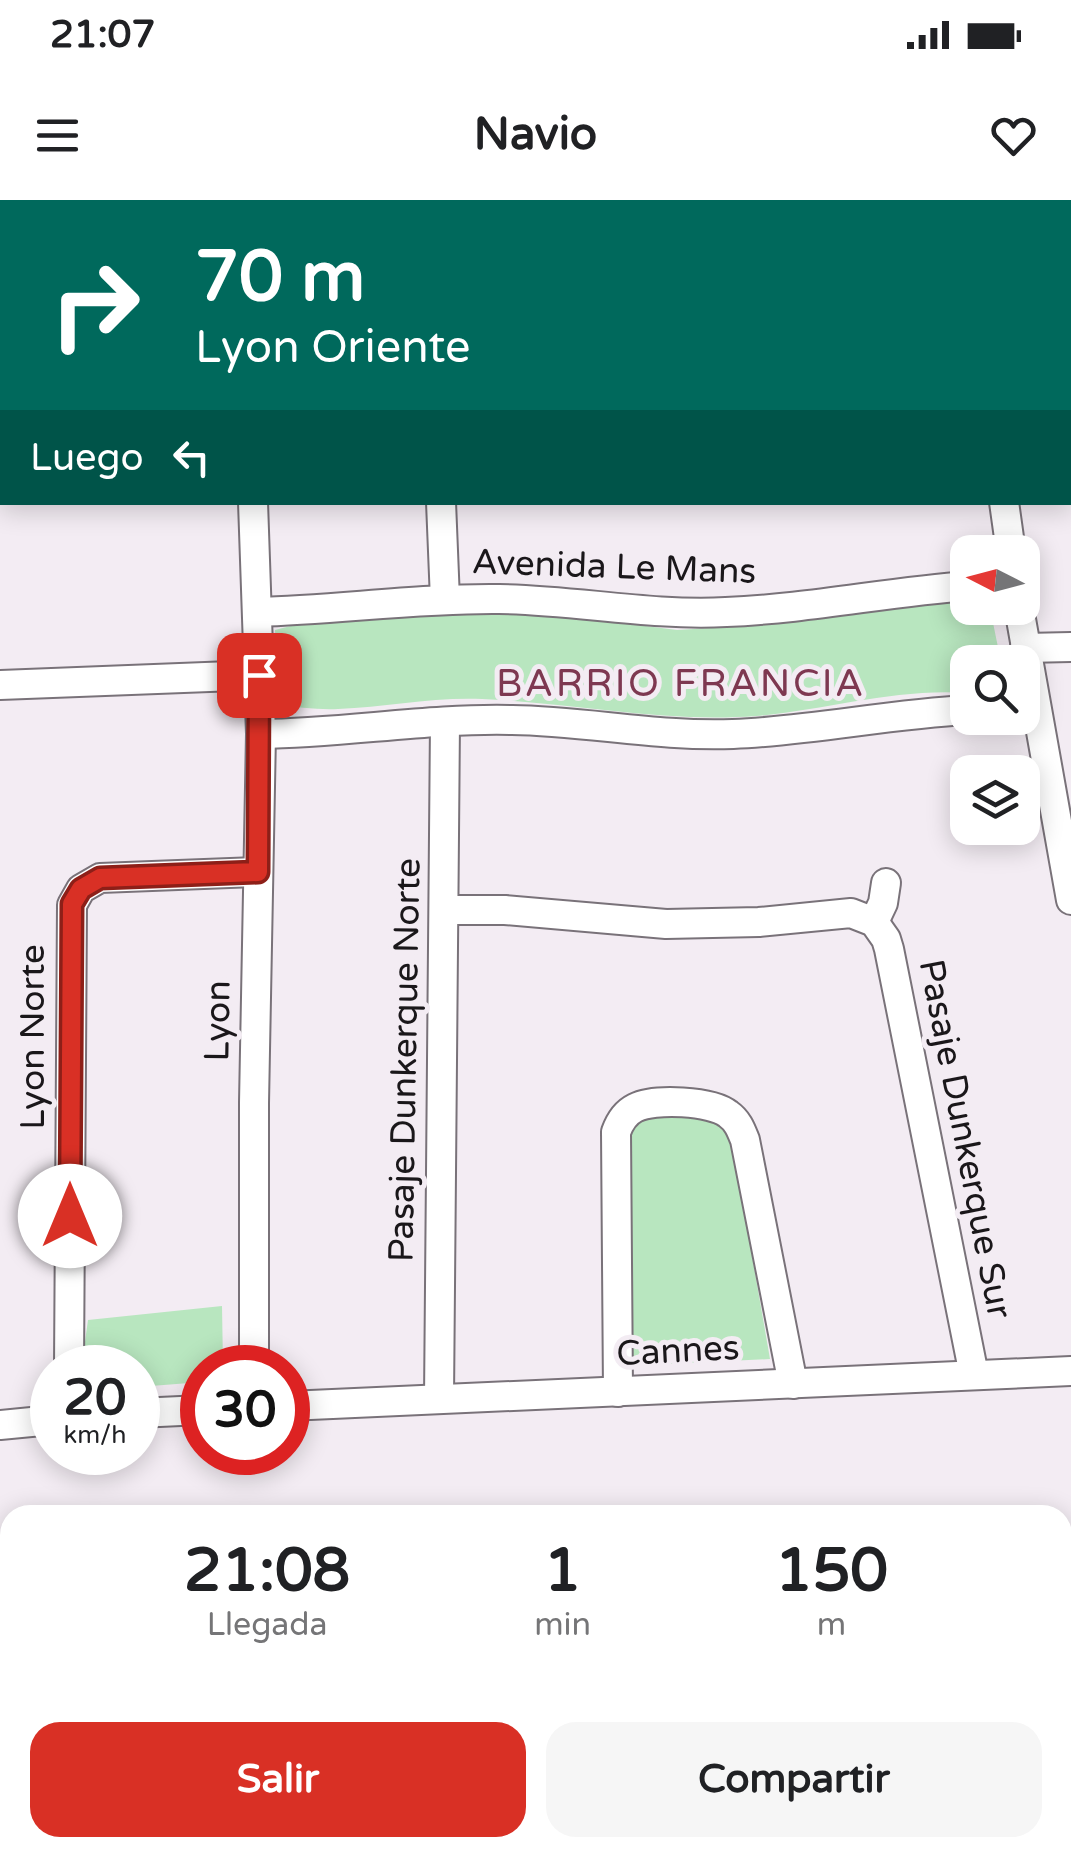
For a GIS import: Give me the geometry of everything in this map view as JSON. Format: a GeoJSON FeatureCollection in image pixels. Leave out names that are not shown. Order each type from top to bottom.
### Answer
{"type":"FeatureCollection","features":[{"type":"Feature","properties":{"kind":"street","name":"Lyon"},"geometry":{"type":"LineString","coordinates":[[253,505],[261,734],[254,1345]]}},
{"type":"Feature","properties":{"kind":"street"},"geometry":{"type":"LineString","coordinates":[[441,505],[445,600]]}},
{"type":"Feature","properties":{"kind":"street"},"geometry":{"type":"LineString","coordinates":[[1004,505],[1009,535]]}},
{"type":"Feature","properties":{"kind":"street","name":"Avenida Le Mans"},"geometry":{"type":"LineString","coordinates":[[257,612],[445,600],[538,600],[624,610],[709,613],[950,588]]}},
{"type":"Feature","properties":{"kind":"street"},"geometry":{"type":"LineString","coordinates":[[1040,647],[1071,646]]}},
{"type":"Feature","properties":{"kind":"street"},"geometry":{"type":"LineString","coordinates":[[0,686],[259,675]]}},
{"type":"Feature","properties":{"kind":"street"},"geometry":{"type":"LineString","coordinates":[[261,734],[515,720],[638,732],[730,734],[950,711]]}},
{"type":"Feature","properties":{"kind":"street","name":"Pasaje Dunkerque Norte"},"geometry":{"type":"LineString","coordinates":[[439,1399],[445,722]]}},
{"type":"Feature","properties":{"kind":"street"},"geometry":{"type":"LineString","coordinates":[[1037,735],[1065,842],[1071,900]]}},
{"type":"Feature","properties":{"kind":"street","name":"Lyon Norte"},"geometry":{"type":"LineString","coordinates":[[69,1345],[71,914],[81,889],[100,878],[258,872]]}},
{"type":"Feature","properties":{"kind":"street"},"geometry":{"type":"LineString","coordinates":[[444,910],[505,910],[697,924],[851,913],[874,922],[883,903],[886,883]]}},
{"type":"Feature","properties":{"kind":"street","name":"Pasaje Dunkerque Sur"},"geometry":{"type":"LineString","coordinates":[[874,922],[889,948],[974,1376]]}},
{"type":"Feature","properties":{"kind":"street"},"geometry":{"type":"LineString","coordinates":[[618,1392],[619,1123],[642,1105],[678,1103],[716,1108],[732,1116],[745,1140],[793,1384]]}},
{"type":"Feature","properties":{"kind":"street","name":"Cannes"},"geometry":{"type":"LineString","coordinates":[[310,1405],[1071,1371]]}},
{"type":"Feature","properties":{"kind":"street"},"geometry":{"type":"LineString","coordinates":[[0,1425],[30,1422]]}},
{"type":"Feature","properties":{"kind":"green space"},"geometry":{"type":"Polygon","coordinates":[[[950,602],[950,625],[993,625],[998,645],[950,645],[950,692],[861,700],[756,716],[653,715],[482,699],[338,709],[277,705],[275,630],[302,623],[505,608],[677,630],[744,626],[856,607],[950,602]]]}},
{"type":"Feature","properties":{"kind":"green space"},"geometry":{"type":"Polygon","coordinates":[[[687,1112],[720,1120],[731,1135],[770,1359],[625,1366],[622,1154],[632,1123],[651,1115],[687,1112]]]}},
{"type":"Feature","properties":{"kind":"green space"},"geometry":{"type":"Polygon","coordinates":[[[222,1306],[223,1345],[180,1345],[180,1384],[160,1385],[160,1345],[85,1345],[88,1320],[222,1306]]]}},
{"type":"Feature","properties":{"kind":"district","name":"BARRIO FRANCIA"},"geometry":{"type":"Point","coordinates":[681,684]}},
{"type":"Feature","properties":{"kind":"route"},"geometry":{"type":"LineString","coordinates":[[70,1216],[72,904],[81,889],[100,878],[258,872],[259,675]]}}]}
